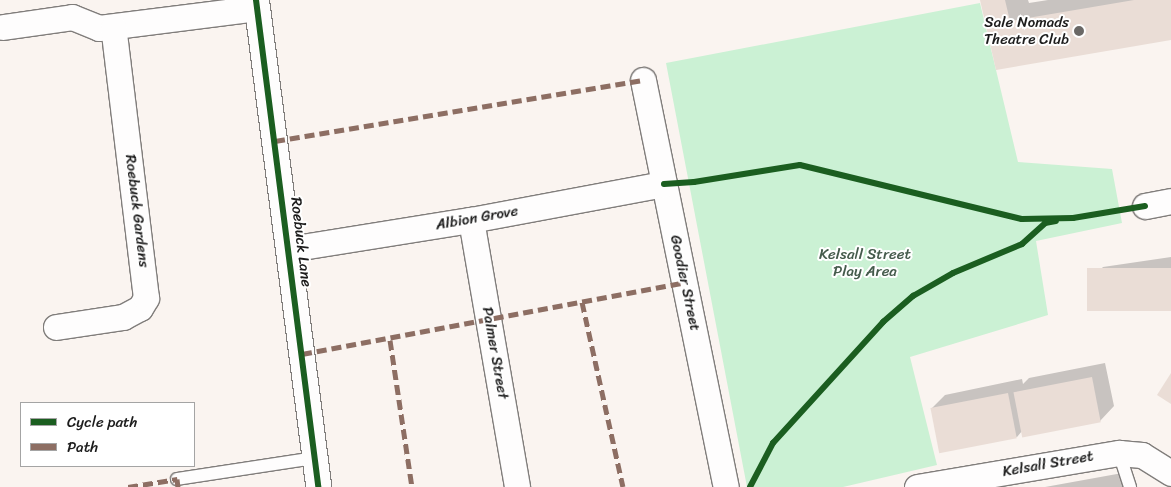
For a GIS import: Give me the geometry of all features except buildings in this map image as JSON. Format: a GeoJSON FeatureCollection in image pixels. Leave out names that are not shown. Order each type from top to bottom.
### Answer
{"type":"FeatureCollection","features":[{"type":"Feature","properties":{"kind":"street"},"geometry":{"type":"LineString","coordinates":[[3,27],[72,17],[99,28],[113,27],[257,4]]}},
{"type":"Feature","properties":{"kind":"street","name":"Roebuck Lane"},"geometry":{"type":"LineString","coordinates":[[257,4],[318,487]]}},
{"type":"Feature","properties":{"kind":"street","name":"Roebuck Gardens"},"geometry":{"type":"LineString","coordinates":[[56,327],[123,317],[140,308],[146,298],[113,27]]}},
{"type":"Feature","properties":{"kind":"street","name":"Goodier Street"},"geometry":{"type":"LineString","coordinates":[[643,80],[726,487]]}},
{"type":"Feature","properties":{"kind":"street","name":"Albion Grove"},"geometry":{"type":"LineString","coordinates":[[289,248],[470,220],[664,184]]}},
{"type":"Feature","properties":{"kind":"street"},"geometry":{"type":"LineString","coordinates":[[1145,206],[1171,201]]}},
{"type":"Feature","properties":{"kind":"street","name":"Palmer Street"},"geometry":{"type":"LineString","coordinates":[[470,220],[517,487]]}},
{"type":"Feature","properties":{"kind":"street","name":"Kelsall Street"},"geometry":{"type":"LineString","coordinates":[[917,487],[1120,453],[1142,455],[1171,473]]}},
{"type":"Feature","properties":{"kind":"lane"},"geometry":{"type":"LineString","coordinates":[[1120,453],[1130,487]]}},
{"type":"Feature","properties":{"kind":"lane"},"geometry":{"type":"LineString","coordinates":[[177,479],[314,458]]}},
{"type":"Feature","properties":{"kind":"green space","name":"Kelsall Street Play Area"},"geometry":{"type":"Polygon","coordinates":[[[980,3],[1018,162],[1112,169],[1122,223],[1036,241],[1048,315],[910,357],[937,465],[843,487],[747,487],[666,63],[980,3]]]}},
{"type":"Feature","properties":{"kind":"marked path"},"geometry":{"type":"LineString","coordinates":[[275,141],[643,80]]}},
{"type":"Feature","properties":{"kind":"marked path"},"geometry":{"type":"LineString","coordinates":[[302,354],[685,282]]}},
{"type":"Feature","properties":{"kind":"marked path"},"geometry":{"type":"LineString","coordinates":[[582,302],[623,487]]}},
{"type":"Feature","properties":{"kind":"marked path"},"geometry":{"type":"LineString","coordinates":[[390,340],[412,487]]}},
{"type":"Feature","properties":{"kind":"marked path"},"geometry":{"type":"LineString","coordinates":[[128,487],[177,479],[178,487]]}},
{"type":"Feature","properties":{"kind":"cycle path"},"geometry":{"type":"LineString","coordinates":[[256,0],[318,487]]}},
{"type":"Feature","properties":{"kind":"cycle path"},"geometry":{"type":"LineString","coordinates":[[664,184],[694,182],[800,165],[1022,219],[1073,218],[1145,206]]}},
{"type":"Feature","properties":{"kind":"cycle path"},"geometry":{"type":"LineString","coordinates":[[750,487],[773,443],[883,322],[913,296],[953,273],[1022,244],[1045,223],[1056,221]]}},
{"type":"Feature","properties":{"kind":"place","name":"Sale Nomads Theatre Club"},"geometry":{"type":"Point","coordinates":[1079,31]}}]}
